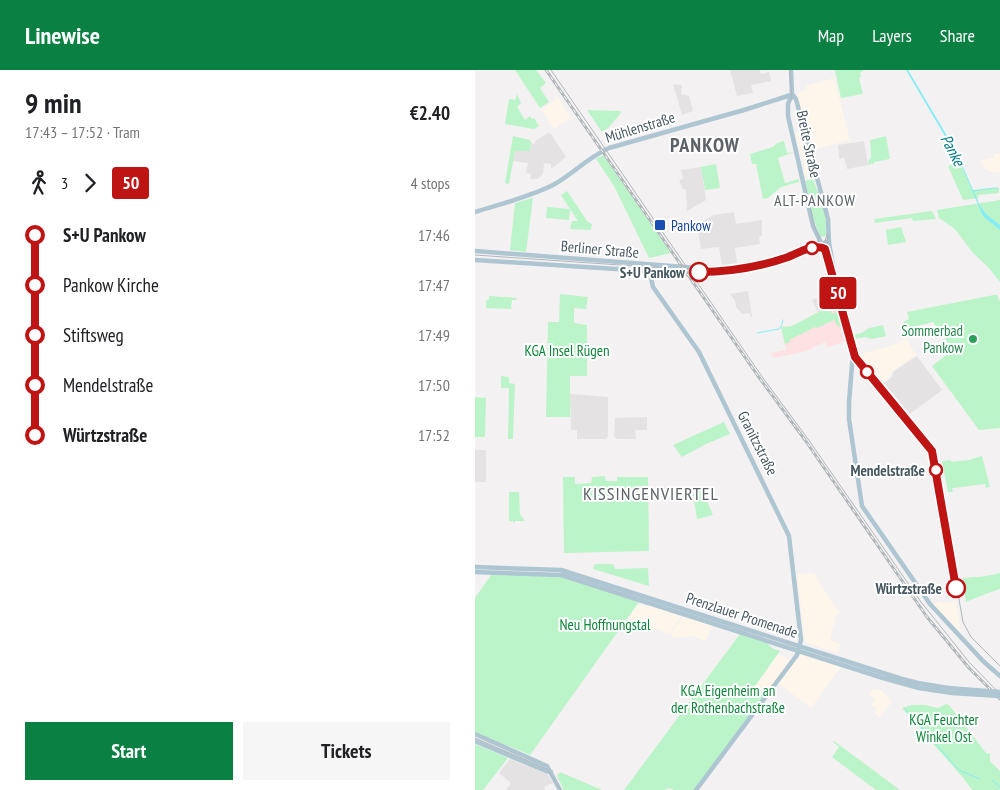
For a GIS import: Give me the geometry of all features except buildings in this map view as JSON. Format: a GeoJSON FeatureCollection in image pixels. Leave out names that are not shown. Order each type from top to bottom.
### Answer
{"type":"FeatureCollection","features":[{"type":"Feature","properties":{"kind":"main road","name":"Breite Straße"},"geometry":{"type":"LineString","coordinates":[[791,70],[792,94],[788,104],[788,116],[813,226],[836,284],[853,353],[849,419],[862,506],[925,598],[974,652],[1000,676]]}},
{"type":"Feature","properties":{"kind":"main road","name":"Breite Straße"},"geometry":{"type":"LineString","coordinates":[[792,94],[796,99],[829,222],[829,239],[836,284]]}},
{"type":"Feature","properties":{"kind":"main road","name":"Mühlenstraße"},"geometry":{"type":"LineString","coordinates":[[475,212],[553,185],[594,155],[609,148],[744,110],[792,94]]}},
{"type":"Feature","properties":{"kind":"main road"},"geometry":{"type":"LineString","coordinates":[[804,180],[816,176]]}},
{"type":"Feature","properties":{"kind":"main road","name":"Berliner Straße"},"geometry":{"type":"LineString","coordinates":[[475,252],[697,274],[720,272],[774,262],[821,244],[829,239]]}},
{"type":"Feature","properties":{"kind":"main road","name":"Berliner Straße"},"geometry":{"type":"LineString","coordinates":[[475,260],[650,268]]}},
{"type":"Feature","properties":{"kind":"main road","name":"Granitzstraße"},"geometry":{"type":"LineString","coordinates":[[650,268],[653,287],[699,352],[789,536],[801,634],[799,649]]}},
{"type":"Feature","properties":{"kind":"main road","name":"Prenzlauer Promenade"},"geometry":{"type":"LineString","coordinates":[[475,567],[561,570],[799,649],[950,691],[1000,696]]}},
{"type":"Feature","properties":{"kind":"main road","name":"Prenzlauer Promenade"},"geometry":{"type":"LineString","coordinates":[[475,572],[561,575],[776,641]]}},
{"type":"Feature","properties":{"kind":"main road"},"geometry":{"type":"LineString","coordinates":[[696,790],[774,687],[799,649]]}},
{"type":"Feature","properties":{"kind":"main road","name":"Prenzlauer Promenade"},"geometry":{"type":"LineString","coordinates":[[950,691],[1000,692]]}},
{"type":"Feature","properties":{"kind":"main road"},"geometry":{"type":"LineString","coordinates":[[475,734],[549,766],[560,790]]}},
{"type":"Feature","properties":{"kind":"main road"},"geometry":{"type":"LineString","coordinates":[[475,741],[551,772]]}},
{"type":"Feature","properties":{"kind":"shaded area"},"geometry":{"type":"Polygon","coordinates":[[[730,70],[760,70],[761,74],[769,72],[771,81],[751,85],[753,93],[737,96],[730,70]]]}},
{"type":"Feature","properties":{"kind":"shaded area"},"geometry":{"type":"Polygon","coordinates":[[[834,78],[850,140],[811,150],[796,96],[799,92],[807,90],[806,86],[834,78]]]}},
{"type":"Feature","properties":{"kind":"shaded area"},"geometry":{"type":"Polygon","coordinates":[[[673,84],[682,85],[681,94],[689,96],[693,111],[682,115],[673,84]]]}},
{"type":"Feature","properties":{"kind":"shaded area"},"geometry":{"type":"Polygon","coordinates":[[[557,96],[571,118],[554,129],[541,110],[554,101],[554,98],[557,96]]]}},
{"type":"Feature","properties":{"kind":"shaded area"},"geometry":{"type":"Polygon","coordinates":[[[795,132],[801,132],[805,141],[812,175],[804,175],[804,166],[795,132]]]}},
{"type":"Feature","properties":{"kind":"shaded area"},"geometry":{"type":"Polygon","coordinates":[[[548,133],[551,134],[566,157],[551,169],[551,164],[544,163],[543,174],[538,179],[530,179],[531,174],[526,173],[528,163],[513,161],[515,151],[530,151],[531,143],[535,144],[535,141],[548,133]]]}},
{"type":"Feature","properties":{"kind":"shaded area"},"geometry":{"type":"Polygon","coordinates":[[[864,141],[868,165],[847,169],[844,158],[839,159],[838,145],[864,141]]]}},
{"type":"Feature","properties":{"kind":"shaded area"},"geometry":{"type":"Polygon","coordinates":[[[1000,153],[1000,172],[990,172],[983,167],[980,161],[1000,153]]]}},
{"type":"Feature","properties":{"kind":"shaded area"},"geometry":{"type":"Polygon","coordinates":[[[701,167],[706,200],[687,211],[686,189],[683,189],[679,181],[683,178],[681,170],[701,167]]]}},
{"type":"Feature","properties":{"kind":"shaded area"},"geometry":{"type":"Polygon","coordinates":[[[734,212],[736,224],[762,220],[762,236],[759,237],[760,244],[735,248],[737,263],[722,265],[719,247],[701,249],[697,224],[714,215],[734,212]]]}},
{"type":"Feature","properties":{"kind":"shaded area"},"geometry":{"type":"Polygon","coordinates":[[[833,289],[837,302],[818,312],[812,300],[833,289]]]}},
{"type":"Feature","properties":{"kind":"shaded area"},"geometry":{"type":"Polygon","coordinates":[[[748,291],[752,317],[749,313],[742,314],[736,307],[735,301],[730,294],[748,291]]]}},
{"type":"Feature","properties":{"kind":"shaded area"},"geometry":{"type":"Polygon","coordinates":[[[837,302],[847,341],[827,347],[825,342],[807,351],[774,358],[771,353],[786,350],[781,327],[792,326],[837,302]]]}},
{"type":"Feature","properties":{"kind":"shaded area"},"geometry":{"type":"Polygon","coordinates":[[[906,339],[916,355],[890,373],[890,377],[882,383],[858,355],[893,345],[906,339]]]}},
{"type":"Feature","properties":{"kind":"shaded area"},"geometry":{"type":"Polygon","coordinates":[[[917,356],[942,390],[910,414],[884,383],[892,377],[894,371],[917,356]]]}},
{"type":"Feature","properties":{"kind":"shaded area"},"geometry":{"type":"Polygon","coordinates":[[[570,394],[608,397],[608,436],[606,439],[577,439],[577,430],[571,430],[570,394]]]}},
{"type":"Feature","properties":{"kind":"shaded area"},"geometry":{"type":"Polygon","coordinates":[[[647,417],[647,430],[635,430],[636,439],[617,439],[614,437],[615,418],[647,417]]]}},
{"type":"Feature","properties":{"kind":"shaded area"},"geometry":{"type":"Polygon","coordinates":[[[475,450],[486,450],[486,482],[475,482],[475,450]]]}},
{"type":"Feature","properties":{"kind":"shaded area"},"geometry":{"type":"Polygon","coordinates":[[[814,573],[836,609],[840,612],[836,615],[830,640],[840,644],[837,653],[805,641],[797,574],[814,573]]]}},
{"type":"Feature","properties":{"kind":"shaded area"},"geometry":{"type":"Polygon","coordinates":[[[956,601],[961,633],[934,605],[938,602],[956,601]]]}},
{"type":"Feature","properties":{"kind":"shaded area"},"geometry":{"type":"Polygon","coordinates":[[[638,604],[649,607],[650,605],[682,615],[669,634],[656,629],[646,631],[644,624],[628,618],[638,604]]]}},
{"type":"Feature","properties":{"kind":"shaded area"},"geometry":{"type":"Polygon","coordinates":[[[684,616],[712,625],[706,641],[691,636],[672,638],[671,633],[684,616]]]}},
{"type":"Feature","properties":{"kind":"shaded area"},"geometry":{"type":"Polygon","coordinates":[[[778,654],[790,660],[766,695],[754,686],[778,654]]]}},
{"type":"Feature","properties":{"kind":"shaded area"},"geometry":{"type":"Polygon","coordinates":[[[801,654],[841,667],[811,708],[778,683],[801,654]]]}},
{"type":"Feature","properties":{"kind":"shaded area"},"geometry":{"type":"Polygon","coordinates":[[[873,689],[881,690],[892,702],[880,717],[874,713],[877,709],[872,705],[875,699],[869,695],[873,689]]]}},
{"type":"Feature","properties":{"kind":"shaded area"},"geometry":{"type":"Polygon","coordinates":[[[510,759],[547,774],[553,783],[544,787],[545,790],[506,790],[511,783],[499,773],[510,759]]]}},
{"type":"Feature","properties":{"kind":"green space"},"geometry":{"type":"Polygon","coordinates":[[[515,70],[536,70],[546,83],[540,88],[549,102],[540,108],[515,70]]]}},
{"type":"Feature","properties":{"kind":"green space"},"geometry":{"type":"Polygon","coordinates":[[[835,70],[864,70],[860,73],[861,77],[859,78],[863,94],[841,98],[835,70]]]}},
{"type":"Feature","properties":{"kind":"green space"},"geometry":{"type":"Polygon","coordinates":[[[517,94],[521,103],[517,107],[525,120],[530,116],[532,119],[534,118],[539,126],[534,129],[505,124],[509,99],[515,100],[517,94]]]}},
{"type":"Feature","properties":{"kind":"green space"},"geometry":{"type":"Polygon","coordinates":[[[587,110],[620,111],[621,113],[602,132],[587,110]]]}},
{"type":"Feature","properties":{"kind":"green space"},"geometry":{"type":"Polygon","coordinates":[[[513,136],[530,140],[531,143],[530,151],[515,151],[509,184],[505,183],[513,136]]]}},
{"type":"Feature","properties":{"kind":"green space"},"geometry":{"type":"Polygon","coordinates":[[[886,136],[890,159],[874,162],[873,165],[871,162],[869,165],[868,161],[871,158],[870,140],[886,136]]]}},
{"type":"Feature","properties":{"kind":"green space"},"geometry":{"type":"Polygon","coordinates":[[[784,141],[787,153],[794,152],[778,158],[785,183],[799,179],[799,182],[781,187],[768,198],[763,199],[756,164],[752,164],[750,154],[773,147],[777,143],[784,141]]]}},
{"type":"Feature","properties":{"kind":"green space"},"geometry":{"type":"Polygon","coordinates":[[[603,155],[671,253],[649,258],[614,186],[596,159],[603,155]]]}},
{"type":"Feature","properties":{"kind":"green space"},"geometry":{"type":"Polygon","coordinates":[[[959,160],[972,190],[999,188],[999,193],[978,195],[979,198],[963,200],[948,166],[959,160]]]}},
{"type":"Feature","properties":{"kind":"green space"},"geometry":{"type":"Polygon","coordinates":[[[716,164],[720,188],[705,190],[701,167],[716,164]]]}},
{"type":"Feature","properties":{"kind":"green space"},"geometry":{"type":"Polygon","coordinates":[[[813,179],[825,214],[827,236],[820,237],[814,220],[805,181],[813,179]]]}},
{"type":"Feature","properties":{"kind":"green space"},"geometry":{"type":"Polygon","coordinates":[[[567,191],[587,221],[592,224],[591,230],[570,229],[572,221],[578,221],[561,195],[567,191]]]}},
{"type":"Feature","properties":{"kind":"green space"},"geometry":{"type":"Polygon","coordinates":[[[533,198],[526,252],[510,250],[515,203],[533,198]]]}},
{"type":"Feature","properties":{"kind":"green space"},"geometry":{"type":"Polygon","coordinates":[[[1000,200],[1000,282],[973,253],[955,229],[939,218],[937,210],[1000,200]]]}},
{"type":"Feature","properties":{"kind":"green space"},"geometry":{"type":"Polygon","coordinates":[[[547,207],[570,209],[569,220],[546,218],[547,207]]]}},
{"type":"Feature","properties":{"kind":"green space"},"geometry":{"type":"Polygon","coordinates":[[[932,211],[936,219],[913,221],[912,218],[875,223],[874,219],[932,211]]]}},
{"type":"Feature","properties":{"kind":"green space"},"geometry":{"type":"Polygon","coordinates":[[[901,227],[906,242],[888,245],[886,230],[901,227]]]}},
{"type":"Feature","properties":{"kind":"green space","name":"KGA Insel Rügen"},"geometry":{"type":"Polygon","coordinates":[[[560,294],[588,297],[586,309],[574,308],[574,323],[587,325],[587,376],[570,376],[570,417],[546,417],[548,322],[559,322],[560,294]]]}},
{"type":"Feature","properties":{"kind":"green space","name":"Sommerbad Pankow"},"geometry":{"type":"Polygon","coordinates":[[[997,295],[1000,302],[1000,428],[979,430],[932,366],[953,350],[933,322],[906,329],[903,322],[909,319],[907,312],[997,295]]]}},
{"type":"Feature","properties":{"kind":"green space"},"geometry":{"type":"Polygon","coordinates":[[[489,296],[517,298],[512,300],[511,308],[513,309],[486,308],[486,301],[489,299],[489,296]]]}},
{"type":"Feature","properties":{"kind":"green space"},"geometry":{"type":"Polygon","coordinates":[[[828,307],[832,314],[839,312],[843,327],[837,325],[834,320],[817,328],[815,327],[789,340],[790,342],[785,344],[781,327],[792,326],[828,307]]]}},
{"type":"Feature","properties":{"kind":"green space"},"geometry":{"type":"Polygon","coordinates":[[[883,325],[886,336],[872,339],[865,337],[854,339],[853,335],[862,333],[869,328],[883,325]]]}},
{"type":"Feature","properties":{"kind":"green space"},"geometry":{"type":"Polygon","coordinates":[[[501,376],[509,377],[509,383],[515,384],[513,439],[508,439],[509,388],[501,388],[501,376]]]}},
{"type":"Feature","properties":{"kind":"green space"},"geometry":{"type":"Polygon","coordinates":[[[475,397],[486,398],[485,437],[475,437],[475,397]]]}},
{"type":"Feature","properties":{"kind":"green space"},"geometry":{"type":"Polygon","coordinates":[[[724,422],[730,434],[682,457],[673,445],[724,422]]]}},
{"type":"Feature","properties":{"kind":"green space"},"geometry":{"type":"Polygon","coordinates":[[[982,456],[990,487],[986,488],[985,484],[952,488],[953,492],[948,492],[942,461],[969,460],[982,456]]]}},
{"type":"Feature","properties":{"kind":"green space"},"geometry":{"type":"Polygon","coordinates":[[[605,476],[606,481],[617,481],[617,477],[648,477],[649,551],[564,553],[563,477],[575,477],[575,484],[591,483],[592,477],[605,476]]]}},
{"type":"Feature","properties":{"kind":"green space"},"geometry":{"type":"Polygon","coordinates":[[[702,490],[713,515],[697,519],[693,494],[702,490]]]}},
{"type":"Feature","properties":{"kind":"green space"},"geometry":{"type":"Polygon","coordinates":[[[509,492],[519,492],[520,514],[525,521],[515,521],[514,524],[513,521],[509,521],[509,492]]]}},
{"type":"Feature","properties":{"kind":"green space"},"geometry":{"type":"Polygon","coordinates":[[[595,564],[613,564],[615,569],[648,568],[649,586],[593,569],[595,564]]]}},
{"type":"Feature","properties":{"kind":"green space"},"geometry":{"type":"Polygon","coordinates":[[[1000,573],[1000,589],[966,602],[963,578],[1000,573]]]}},
{"type":"Feature","properties":{"kind":"green space","name":"Neu Hoffnungstal"},"geometry":{"type":"Polygon","coordinates":[[[491,575],[557,576],[639,602],[530,755],[475,732],[475,598],[491,575]]]}},
{"type":"Feature","properties":{"kind":"green space","name":"KGA Eigenheim an der Rothenbachstraße"},"geometry":{"type":"Polygon","coordinates":[[[740,634],[767,643],[772,648],[780,651],[755,686],[766,695],[694,790],[674,790],[669,788],[665,790],[624,790],[740,634]]]}},
{"type":"Feature","properties":{"kind":"green space","name":"KGA Feuchter Winkel Ost"},"geometry":{"type":"Polygon","coordinates":[[[946,704],[949,705],[986,753],[990,754],[990,761],[1000,771],[1000,790],[972,790],[902,708],[912,705],[925,705],[938,708],[946,704]]]}},
{"type":"Feature","properties":{"kind":"green space"},"geometry":{"type":"Polygon","coordinates":[[[834,741],[900,790],[876,790],[832,757],[839,747],[834,741]]]}},
{"type":"Feature","properties":{"kind":"green space"},"geometry":{"type":"Polygon","coordinates":[[[475,744],[508,758],[483,790],[475,790],[475,744]]]}},
{"type":"Feature","properties":{"kind":"green space"},"geometry":{"type":"Polygon","coordinates":[[[560,772],[602,790],[564,790],[557,776],[560,772]]]}},
{"type":"Feature","properties":{"kind":"water"},"geometry":{"type":"Polygon","coordinates":[[[906,70],[908,70],[956,151],[980,206],[987,215],[1000,225],[1000,230],[983,216],[959,160],[906,70]]]}},
{"type":"Feature","properties":{"kind":"waterway"},"geometry":{"type":"LineString","coordinates":[[973,191],[994,188]]}},
{"type":"Feature","properties":{"kind":"waterway"},"geometry":{"type":"LineString","coordinates":[[782,324],[783,320]]}},
{"type":"Feature","properties":{"kind":"waterway"},"geometry":{"type":"LineString","coordinates":[[757,333],[779,329],[782,325]]}},
{"type":"Feature","properties":{"kind":"waterway"},"geometry":{"type":"LineString","coordinates":[[905,709],[956,767],[980,779]]}},
{"type":"Feature","properties":{"kind":"waterway"},"geometry":{"type":"LineString","coordinates":[[992,780],[1000,787]]}},
{"type":"Feature","properties":{"kind":"tram line"},"geometry":{"type":"LineString","coordinates":[[551,70],[763,378],[808,439],[921,602],[969,662],[1000,694]]}},
{"type":"Feature","properties":{"kind":"tram line"},"geometry":{"type":"LineString","coordinates":[[790,70],[792,100]]}},
{"type":"Feature","properties":{"kind":"tram line"},"geometry":{"type":"LineString","coordinates":[[806,190],[819,238],[817,244],[813,247]]}},
{"type":"Feature","properties":{"kind":"tram line"},"geometry":{"type":"LineString","coordinates":[[828,234],[827,249],[856,357],[933,451],[963,622],[971,637],[1000,666]]}},
{"type":"Feature","properties":{"kind":"tram line"},"geometry":{"type":"LineString","coordinates":[[697,272],[744,268],[775,261],[819,245],[825,241],[827,235]]}},
{"type":"Feature","properties":{"kind":"tram line","name":"50"},"geometry":{"type":"LineString","coordinates":[[699,272],[722,271],[774,262],[819,246],[825,249],[853,354],[932,451],[956,588]]}},
{"type":"Feature","properties":{"kind":"tram line"},"geometry":{"type":"LineString","coordinates":[[475,255],[692,270]]}},
{"type":"Feature","properties":{"kind":"tram line"},"geometry":{"type":"LineString","coordinates":[[475,738],[547,769],[561,790]]}},
{"type":"Feature","properties":{"kind":"railway"},"geometry":{"type":"LineString","coordinates":[[546,70],[927,617],[969,668],[1000,699]]}},
{"type":"Feature","properties":{"kind":"place","name":"Pankow"},"geometry":{"type":"Point","coordinates":[660,225]}},
{"type":"Feature","properties":{"kind":"place","name":"S+U Pankow"},"geometry":{"type":"Point","coordinates":[699,272]}},
{"type":"Feature","properties":{"kind":"place","name":"Sommerbad Pankow"},"geometry":{"type":"Point","coordinates":[973,339]}},
{"type":"Feature","properties":{"kind":"place","name":"Mendelstraße"},"geometry":{"type":"Point","coordinates":[936,470]}},
{"type":"Feature","properties":{"kind":"place","name":"Würtzstraße"},"geometry":{"type":"Point","coordinates":[956,588]}},
{"type":"Feature","properties":{"kind":"district","name":"PANKOW"},"geometry":{"type":"Point","coordinates":[705,145]}},
{"type":"Feature","properties":{"kind":"district","name":"ALT-PANKOW"},"geometry":{"type":"Point","coordinates":[815,200]}},
{"type":"Feature","properties":{"kind":"district","name":"KISSINGENVIERTEL"},"geometry":{"type":"Point","coordinates":[651,493]}},
{"type":"Feature","properties":{"kind":"water label","name":"Panke"},"geometry":{"type":"Point","coordinates":[953,150]}}]}
